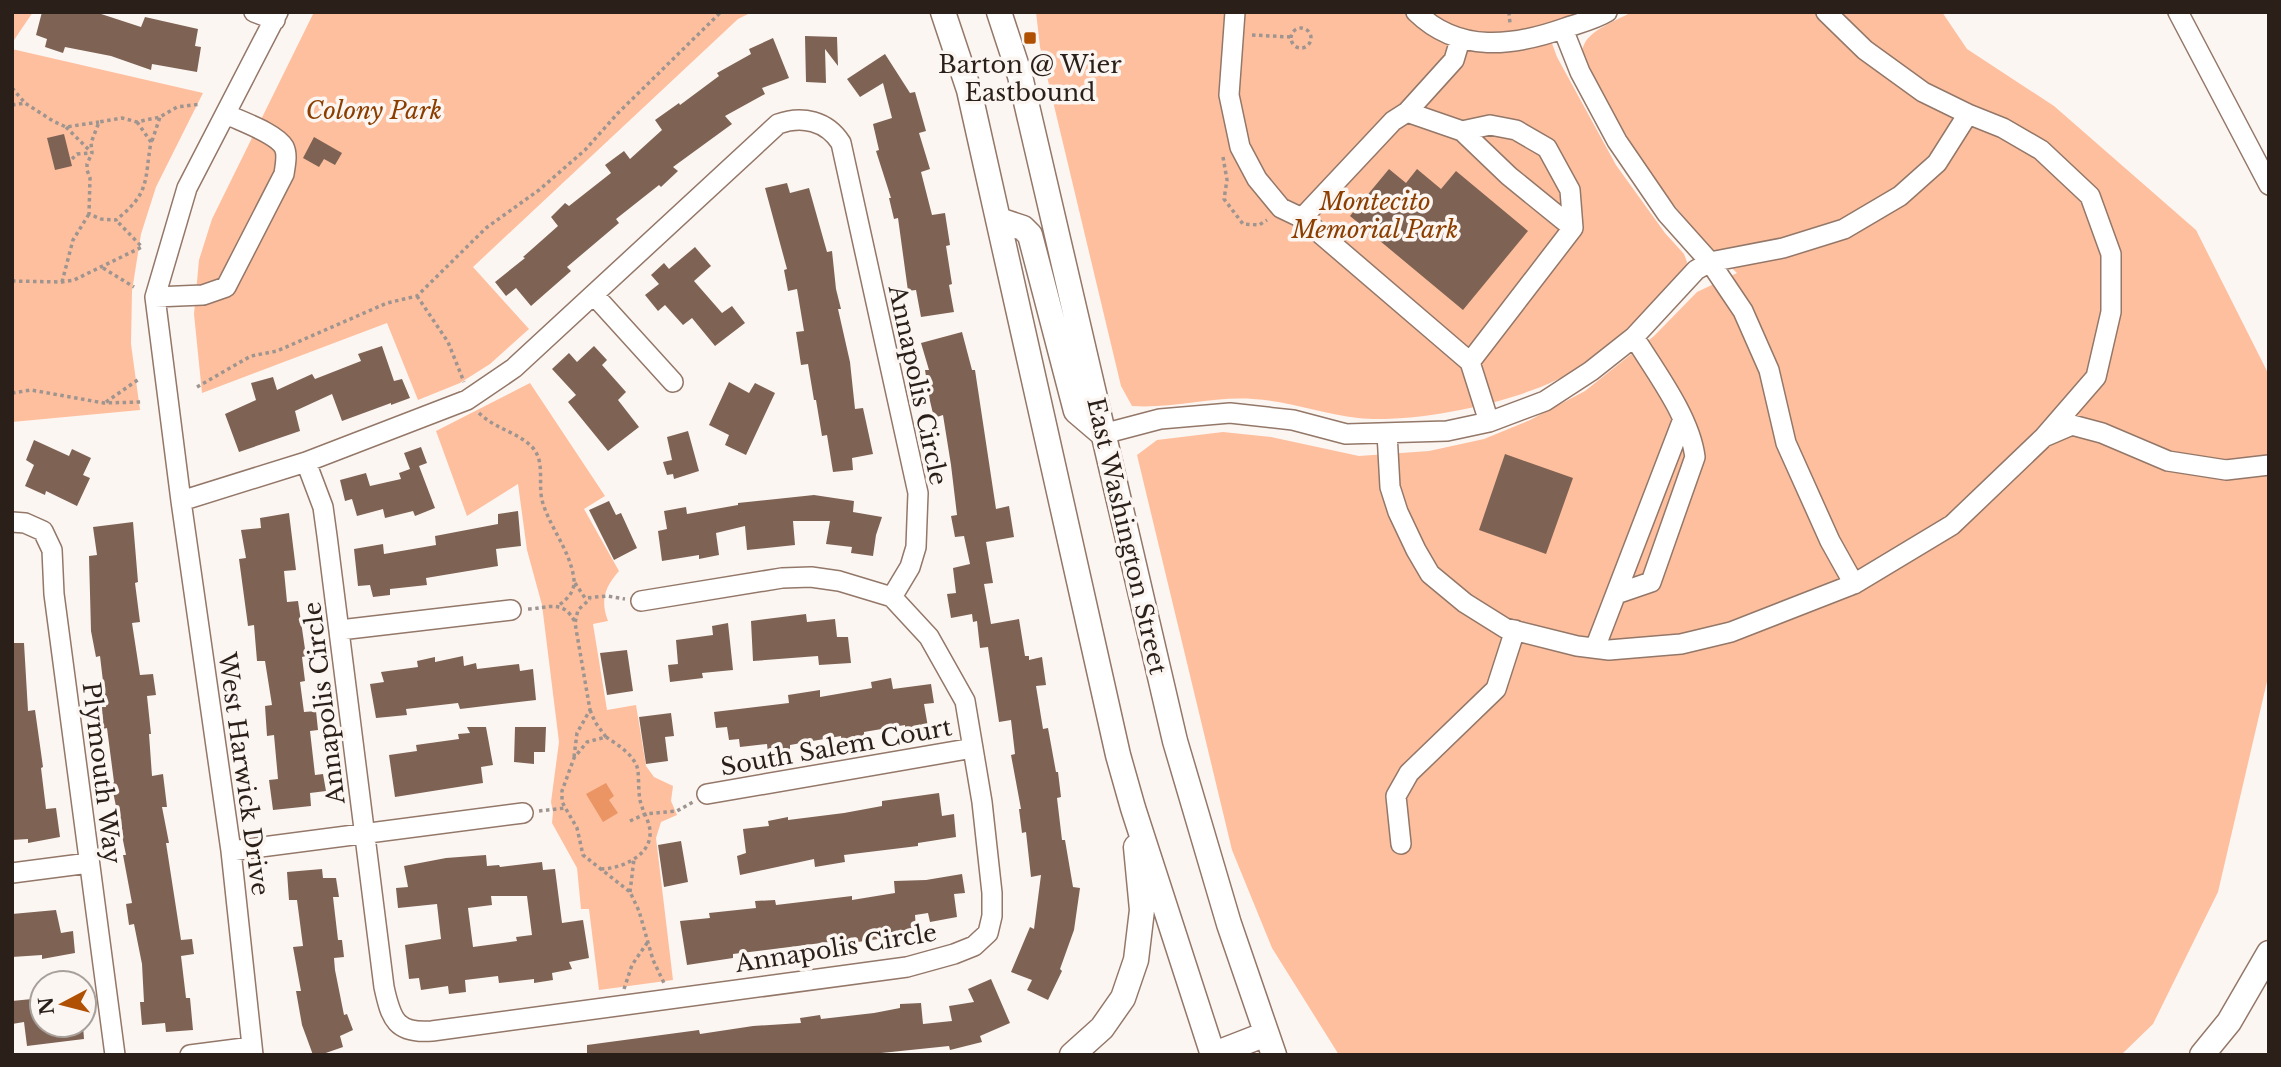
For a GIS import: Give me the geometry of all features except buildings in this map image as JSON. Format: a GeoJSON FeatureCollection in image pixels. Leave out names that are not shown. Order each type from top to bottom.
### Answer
{"type":"FeatureCollection","features":[{"type":"Feature","properties":{"kind":"main road"},"geometry":{"type":"LineString","coordinates":[[943,12],[969,90],[1118,755],[1133,808],[1212,1055],[1270,1044]]}},
{"type":"Feature","properties":{"kind":"main road","name":"East Washington Street"},"geometry":{"type":"LineString","coordinates":[[1002,13],[1020,76],[1175,741],[1229,925],[1270,1044]]}},
{"type":"Feature","properties":{"kind":"main road"},"geometry":{"type":"LineString","coordinates":[[999,220],[1023,228],[1030,235],[1076,411],[1103,434]]}},
{"type":"Feature","properties":{"kind":"main road"},"geometry":{"type":"LineString","coordinates":[[1072,1055],[1102,1028],[1123,998],[1136,960],[1142,910],[1133,808]]}},
{"type":"Feature","properties":{"kind":"main road"},"geometry":{"type":"LineString","coordinates":[[2202,1055],[2229,1022],[2269,953]]}},
{"type":"Feature","properties":{"kind":"street"},"geometry":{"type":"LineString","coordinates":[[226,114],[274,137],[284,147],[284,174],[226,287],[203,295],[155,297],[187,188],[276,16],[254,12]]}},
{"type":"Feature","properties":{"kind":"street"},"geometry":{"type":"LineString","coordinates":[[1235,12],[1229,95],[1240,147],[1257,179],[1280,208],[1302,218],[1471,362],[1489,422]]}},
{"type":"Feature","properties":{"kind":"street"},"geometry":{"type":"LineString","coordinates":[[1416,12],[1424,20],[1460,40],[1507,44],[1536,39],[1606,12]]}},
{"type":"Feature","properties":{"kind":"street"},"geometry":{"type":"LineString","coordinates":[[1387,433],[1390,487],[1407,531],[1430,574],[1465,603],[1505,628],[1609,650],[1681,644],[1731,632],[1854,584],[1952,525],[2044,437],[2096,377],[2111,312],[2111,254],[2090,196],[2041,150],[2003,128],[1923,92],[1865,50],[1826,12]]}},
{"type":"Feature","properties":{"kind":"street"},"geometry":{"type":"LineString","coordinates":[[2178,12],[2269,185]]}},
{"type":"Feature","properties":{"kind":"street"},"geometry":{"type":"LineString","coordinates":[[1563,29],[1580,72],[1617,141],[1667,214],[1710,262],[1743,311],[1769,370],[1786,443],[1830,541],[1854,584]]}},
{"type":"Feature","properties":{"kind":"street"},"geometry":{"type":"LineString","coordinates":[[1302,218],[1394,121],[1407,112],[1454,60],[1460,40]]}},
{"type":"Feature","properties":{"kind":"street"},"geometry":{"type":"LineString","coordinates":[[1407,112],[1462,131],[1509,176],[1573,228]]}},
{"type":"Feature","properties":{"kind":"street"},"geometry":{"type":"LineString","coordinates":[[1103,434],[1160,419],[1230,413],[1293,420],[1346,434],[1447,431],[1489,422],[1545,401],[1591,371],[1634,337],[1696,270],[1710,262],[1783,248],[1844,229],[1900,196],[1937,163],[1968,114]]}},
{"type":"Feature","properties":{"kind":"street","name":"Annapolis Circle"},"geometry":{"type":"LineString","coordinates":[[181,501],[306,462],[467,400],[514,368],[778,124],[793,118],[822,124],[834,132],[841,143],[918,493],[916,548],[910,568],[892,597],[929,637],[965,701],[982,802],[992,893],[992,916],[988,933],[974,946],[907,967],[432,1031],[414,1032],[403,1027],[394,1017],[384,987],[323,507],[306,462]]}},
{"type":"Feature","properties":{"kind":"street"},"geometry":{"type":"LineString","coordinates":[[1462,131],[1490,125],[1516,130],[1547,148],[1570,190],[1573,228],[1471,362]]}},
{"type":"Feature","properties":{"kind":"street"},"geometry":{"type":"LineString","coordinates":[[594,295],[673,382]]}},
{"type":"Feature","properties":{"kind":"street","name":"West Harwick Drive"},"geometry":{"type":"LineString","coordinates":[[155,297],[231,850],[253,1051]]}},
{"type":"Feature","properties":{"kind":"street"},"geometry":{"type":"LineString","coordinates":[[1616,594],[1651,582],[1695,457],[1694,446],[1683,419],[1634,337]]}},
{"type":"Feature","properties":{"kind":"street"},"geometry":{"type":"LineString","coordinates":[[1595,648],[1683,419]]}},
{"type":"Feature","properties":{"kind":"street"},"geometry":{"type":"LineString","coordinates":[[2044,437],[2072,425],[2102,433],[2168,461],[2226,470],[2269,465]]}},
{"type":"Feature","properties":{"kind":"street","name":"Plymouth Way"},"geometry":{"type":"LineString","coordinates":[[12,522],[25,523],[43,531],[52,550],[54,594],[115,1055]]}},
{"type":"Feature","properties":{"kind":"street"},"geometry":{"type":"LineString","coordinates":[[641,601],[782,578],[811,577],[839,581],[892,597]]}},
{"type":"Feature","properties":{"kind":"street"},"geometry":{"type":"LineString","coordinates":[[340,630],[512,610]]}},
{"type":"Feature","properties":{"kind":"street"},"geometry":{"type":"LineString","coordinates":[[1401,844],[1396,796],[1409,773],[1496,689],[1515,631]]}},
{"type":"Feature","properties":{"kind":"street","name":"South Salem Court"},"geometry":{"type":"LineString","coordinates":[[707,794],[973,748]]}},
{"type":"Feature","properties":{"kind":"street"},"geometry":{"type":"LineString","coordinates":[[231,850],[523,813]]}},
{"type":"Feature","properties":{"kind":"street"},"geometry":{"type":"LineString","coordinates":[[12,873],[89,863]]}},
{"type":"Feature","properties":{"kind":"street"},"geometry":{"type":"LineString","coordinates":[[190,1055],[253,1051]]}},
{"type":"Feature","properties":{"kind":"path"},"geometry":{"type":"LineString","coordinates":[[197,387],[251,356],[277,351],[387,303],[417,296],[486,228],[538,190],[585,150],[618,113],[720,12]]}},
{"type":"Feature","properties":{"kind":"path"},"geometry":{"type":"LineString","coordinates":[[1300,28],[1306,30],[1311,39],[1306,47],[1300,48],[1292,43],[1291,37],[1293,31],[1300,28]]}},
{"type":"Feature","properties":{"kind":"path"},"geometry":{"type":"LineString","coordinates":[[1232,34],[1291,37]]}},
{"type":"Feature","properties":{"kind":"path"},"geometry":{"type":"LineString","coordinates":[[12,88],[24,103],[66,127],[92,153]]}},
{"type":"Feature","properties":{"kind":"path"},"geometry":{"type":"LineString","coordinates":[[12,105],[24,103]]}},
{"type":"Feature","properties":{"kind":"path"},"geometry":{"type":"LineString","coordinates":[[66,127],[122,118],[138,122],[160,117],[177,107],[201,104]]}},
{"type":"Feature","properties":{"kind":"path"},"geometry":{"type":"LineString","coordinates":[[116,220],[134,204],[144,186],[151,142],[160,117]]}},
{"type":"Feature","properties":{"kind":"path"},"geometry":{"type":"LineString","coordinates":[[62,282],[73,240],[89,214],[90,178],[86,170],[92,153],[91,143],[99,122]]}},
{"type":"Feature","properties":{"kind":"path"},"geometry":{"type":"LineString","coordinates":[[138,122],[151,142]]}},
{"type":"Feature","properties":{"kind":"path"},"geometry":{"type":"LineString","coordinates":[[1240,147],[1222,158],[1227,180],[1224,199],[1243,224],[1249,226],[1259,225],[1280,208]]}},
{"type":"Feature","properties":{"kind":"path"},"geometry":{"type":"LineString","coordinates":[[72,159],[77,154],[92,153]]}},
{"type":"Feature","properties":{"kind":"path"},"geometry":{"type":"LineString","coordinates":[[12,281],[62,282],[102,268],[142,247],[116,220],[101,219],[89,214]]}},
{"type":"Feature","properties":{"kind":"path"},"geometry":{"type":"LineString","coordinates":[[102,268],[134,287]]}},
{"type":"Feature","properties":{"kind":"path"},"geometry":{"type":"LineString","coordinates":[[417,296],[447,342],[464,383]]}},
{"type":"Feature","properties":{"kind":"path"},"geometry":{"type":"LineString","coordinates":[[104,403],[139,379]]}},
{"type":"Feature","properties":{"kind":"path"},"geometry":{"type":"LineString","coordinates":[[12,393],[31,390],[104,403],[141,402]]}},
{"type":"Feature","properties":{"kind":"path"},"geometry":{"type":"LineString","coordinates":[[479,413],[489,424],[518,437],[532,447],[538,458],[540,493],[544,507],[569,562],[574,581],[585,598],[607,596],[641,601]]}},
{"type":"Feature","properties":{"kind":"path"},"geometry":{"type":"LineString","coordinates":[[512,610],[558,606],[568,598],[574,581]]}},
{"type":"Feature","properties":{"kind":"path"},"geometry":{"type":"LineString","coordinates":[[575,623],[578,610],[590,599]]}},
{"type":"Feature","properties":{"kind":"path"},"geometry":{"type":"LineString","coordinates":[[558,606],[570,613],[575,623],[594,722],[606,737],[634,760],[638,768],[641,803],[650,836],[648,844],[634,859],[622,866],[601,869]]}},
{"type":"Feature","properties":{"kind":"path"},"geometry":{"type":"LineString","coordinates":[[590,710],[577,733],[574,758],[562,791],[562,802],[577,828],[583,855],[630,892],[642,919],[653,960],[671,998]]}},
{"type":"Feature","properties":{"kind":"path"},"geometry":{"type":"LineString","coordinates":[[574,758],[587,742],[606,737]]}},
{"type":"Feature","properties":{"kind":"path"},"geometry":{"type":"LineString","coordinates":[[630,821],[645,814],[677,811],[707,794]]}},
{"type":"Feature","properties":{"kind":"path"},"geometry":{"type":"LineString","coordinates":[[523,813],[565,808]]}},
{"type":"Feature","properties":{"kind":"path"},"geometry":{"type":"LineString","coordinates":[[630,892],[634,859]]}},
{"type":"Feature","properties":{"kind":"path"},"geometry":{"type":"LineString","coordinates":[[620,1004],[626,978],[647,942]]}},
{"type":"Feature","properties":{"kind":"green space"},"geometry":{"type":"Polygon","coordinates":[[[12,12],[33,12],[12,43],[12,12]]]}},
{"type":"Feature","properties":{"kind":"green space","name":"Colony Park"},"geometry":{"type":"Polygon","coordinates":[[[314,12],[752,12],[738,19],[473,267],[529,329],[490,364],[460,383],[418,400],[387,323],[202,393],[194,314],[199,260],[212,219],[314,12]]]}},
{"type":"Feature","properties":{"kind":"green space","name":"Montecito Memorial Park"},"geometry":{"type":"Polygon","coordinates":[[[1036,12],[1582,12],[1546,27],[1557,57],[1616,165],[1665,233],[1684,254],[1687,262],[1685,272],[1647,310],[1578,368],[1531,391],[1471,408],[1440,414],[1382,419],[1345,416],[1253,399],[1132,406],[1121,386],[1040,47],[1036,12]]]}},
{"type":"Feature","properties":{"kind":"green space"},"geometry":{"type":"Polygon","coordinates":[[[1632,12],[1942,12],[1967,49],[2054,106],[2196,230],[2269,375],[2269,673],[2218,892],[2153,1024],[2121,1055],[1339,1055],[1272,948],[1232,850],[1137,455],[1157,440],[1223,432],[1271,437],[1359,456],[1429,451],[1484,439],[1530,420],[1585,391],[1654,336],[1697,292],[1737,273],[1689,223],[1649,170],[1613,113],[1582,52],[1588,38],[1594,33],[1632,12]]]}},
{"type":"Feature","properties":{"kind":"green space"},"geometry":{"type":"Polygon","coordinates":[[[12,49],[203,93],[156,187],[141,234],[132,291],[131,344],[140,410],[12,422],[12,49]]]}},
{"type":"Feature","properties":{"kind":"green space"},"geometry":{"type":"Polygon","coordinates":[[[530,383],[605,496],[584,509],[619,571],[605,594],[604,607],[608,621],[593,624],[607,710],[636,705],[646,766],[654,777],[673,786],[671,801],[677,815],[661,822],[656,838],[673,980],[599,990],[589,909],[581,909],[577,868],[552,823],[551,802],[559,742],[542,605],[527,550],[518,484],[467,516],[436,431],[530,383]]]}},
{"type":"Feature","properties":{"kind":"shaded area"},"geometry":{"type":"Polygon","coordinates":[[[606,783],[614,796],[609,800],[618,813],[603,822],[586,794],[606,783]]]}},
{"type":"Feature","properties":{"kind":"place","name":"Barton @ Wier Eastbound"},"geometry":{"type":"Point","coordinates":[1030,38]}}]}
